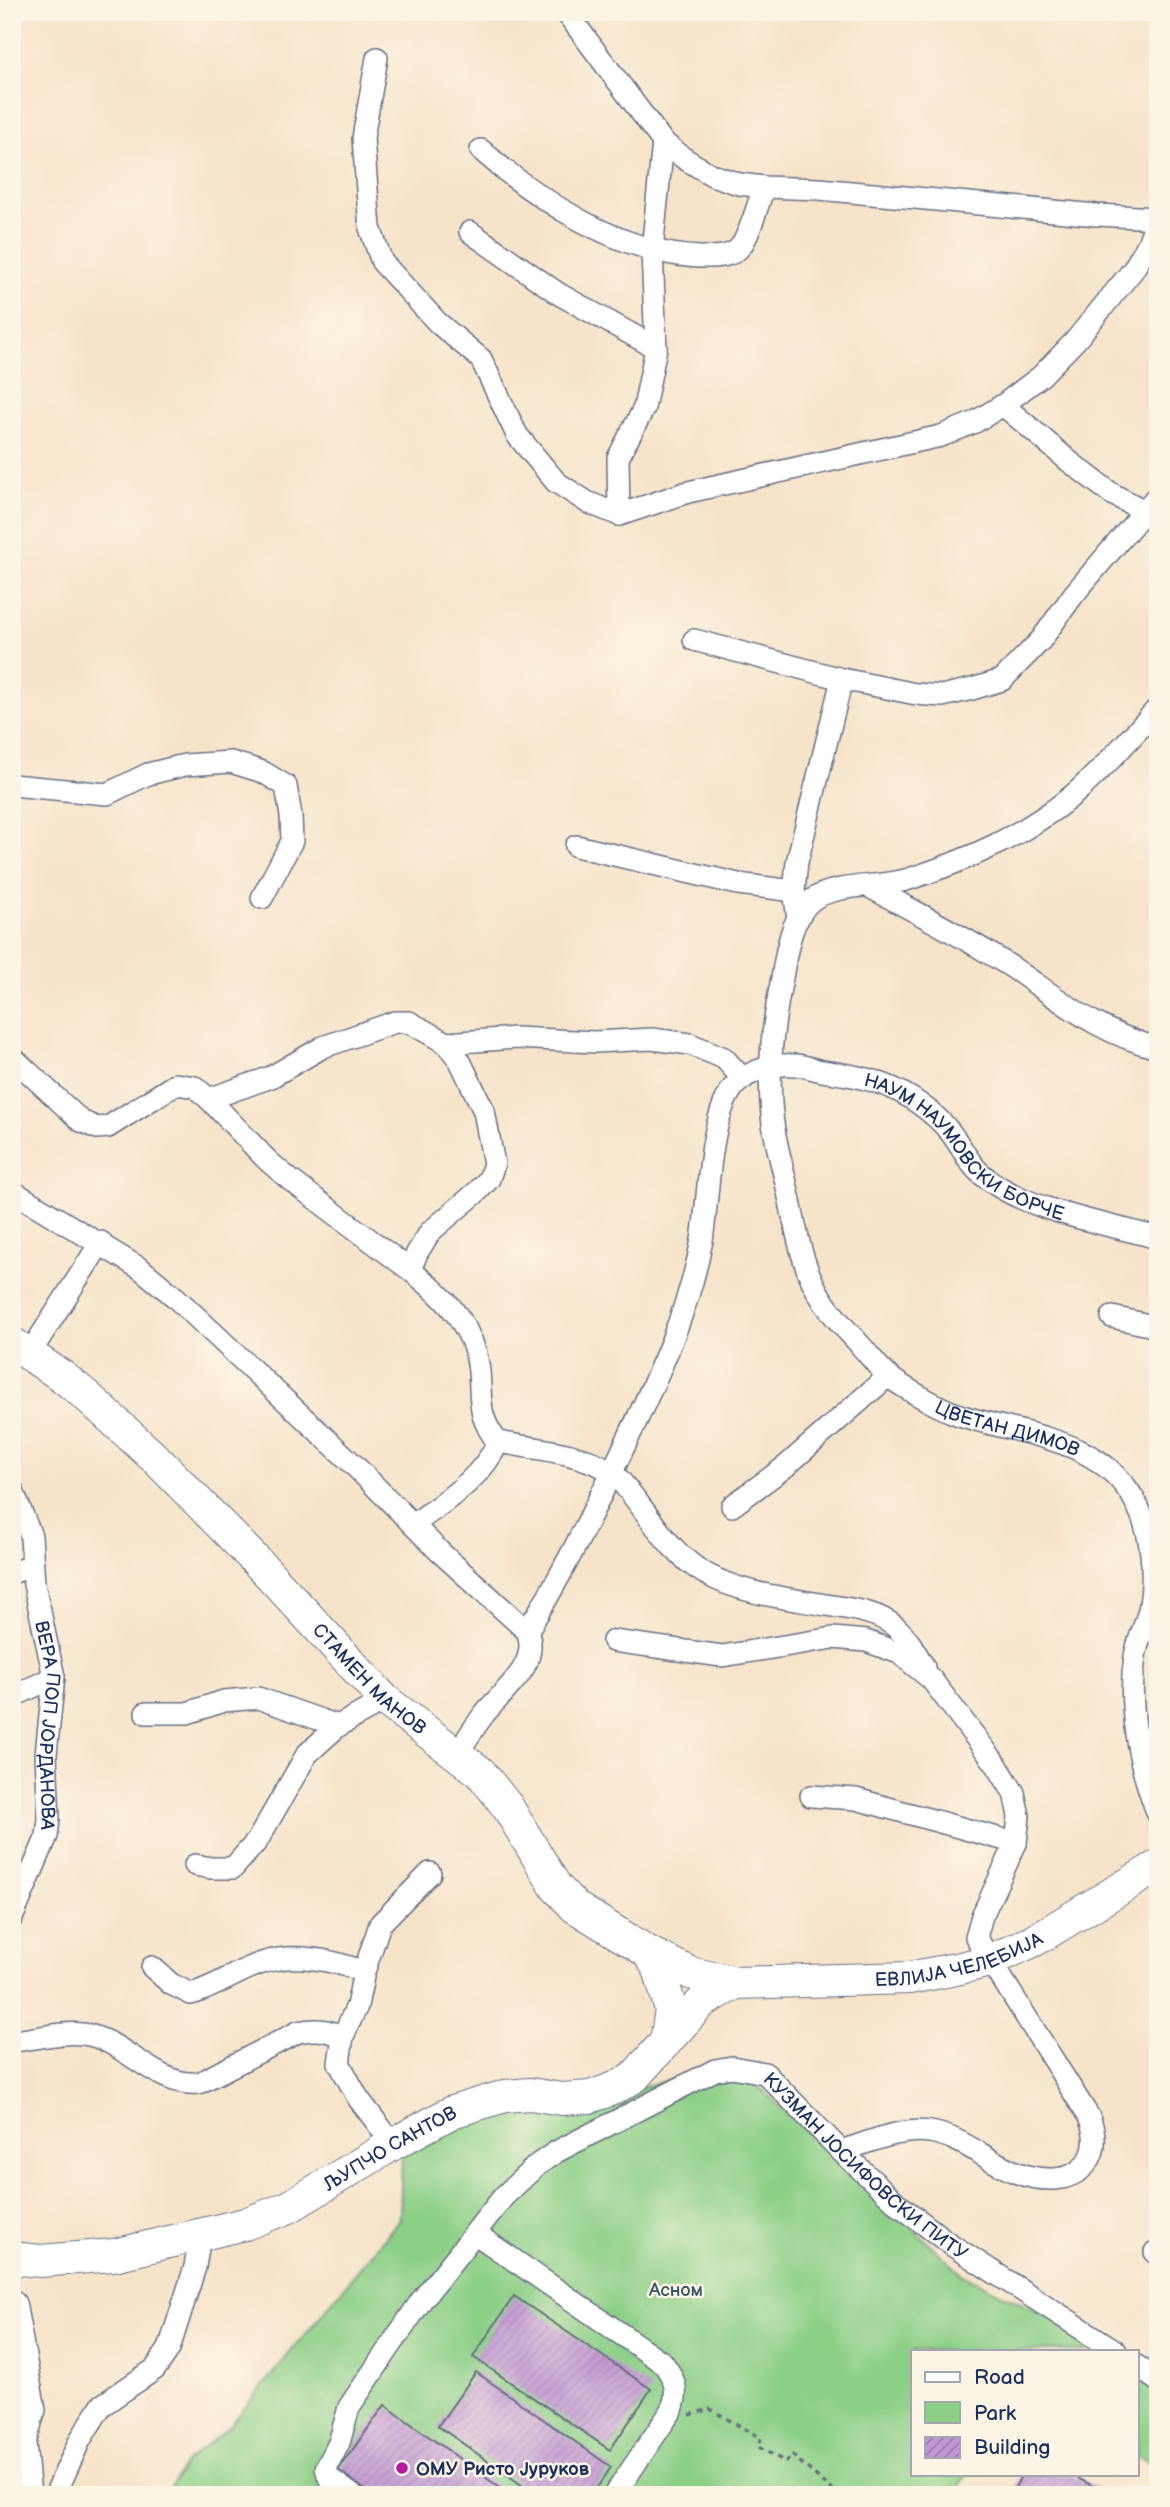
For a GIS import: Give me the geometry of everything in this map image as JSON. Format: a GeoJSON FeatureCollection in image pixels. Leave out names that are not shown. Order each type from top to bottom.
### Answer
{"type":"FeatureCollection","features":[{"type":"Feature","properties":{"kind":"street"},"geometry":{"type":"LineString","coordinates":[[377,58],[363,138],[370,228],[382,262],[438,323],[481,359],[517,435],[556,482],[587,502],[619,515],[688,492],[941,436],[975,422],[1041,376],[1105,306],[1133,270],[1148,244],[1157,218],[1097,215],[819,189],[764,187],[739,184],[712,176],[663,142],[566,12]]}},
{"type":"Feature","properties":{"kind":"street"},"geometry":{"type":"LineString","coordinates":[[619,515],[618,458],[644,408],[656,348],[652,250],[663,142]]}},
{"type":"Feature","properties":{"kind":"street"},"geometry":{"type":"LineString","coordinates":[[481,150],[504,171],[567,213],[652,250],[686,256],[727,256],[740,247],[764,187]]}},
{"type":"Feature","properties":{"kind":"street"},"geometry":{"type":"LineString","coordinates":[[470,232],[559,294],[656,348]]}},
{"type":"Feature","properties":{"kind":"street"},"geometry":{"type":"LineString","coordinates":[[694,640],[842,679],[916,694],[942,696],[1002,680],[1041,640],[1074,594],[1154,508],[1112,494],[1003,405]]}},
{"type":"Feature","properties":{"kind":"street"},"geometry":{"type":"LineString","coordinates":[[798,919],[794,891],[797,862],[842,679]]}},
{"type":"Feature","properties":{"kind":"street"},"geometry":{"type":"LineString","coordinates":[[798,919],[811,901],[832,891],[902,881],[965,860],[1013,836],[1073,795],[1158,708]]}},
{"type":"Feature","properties":{"kind":"street"},"geometry":{"type":"LineString","coordinates":[[12,785],[107,794],[148,774],[185,765],[231,762],[263,772],[286,786],[292,841],[262,898]]}},
{"type":"Feature","properties":{"kind":"street"},"geometry":{"type":"LineString","coordinates":[[576,846],[738,884],[794,891]]}},
{"type":"Feature","properties":{"kind":"street"},"geometry":{"type":"LineString","coordinates":[[868,886],[1012,968],[1092,1023],[1123,1038],[1158,1048]]}},
{"type":"Feature","properties":{"kind":"street","name":"ЦВЕТАН ДИМОВ"},"geometry":{"type":"LineString","coordinates":[[798,919],[787,952],[774,1020],[769,1067],[772,1119],[806,1268],[837,1320],[888,1376],[951,1412],[1087,1453],[1108,1465],[1138,1505],[1145,1524],[1153,1569],[1150,1605],[1136,1656],[1132,1713],[1151,1798],[1158,1814]]}},
{"type":"Feature","properties":{"kind":"street"},"geometry":{"type":"LineString","coordinates":[[209,1099],[271,1077],[323,1047],[395,1022],[409,1022],[424,1028],[446,1043],[460,1061],[484,1111],[494,1164],[488,1179],[478,1191],[430,1232],[410,1270]]}},
{"type":"Feature","properties":{"kind":"street"},"geometry":{"type":"LineString","coordinates":[[446,1043],[516,1038],[595,1042],[652,1039],[690,1044],[724,1058],[743,1079]]}},
{"type":"Feature","properties":{"kind":"street"},"geometry":{"type":"LineString","coordinates":[[12,1057],[81,1121],[97,1128],[108,1127],[176,1084],[195,1087],[267,1160],[432,1286],[454,1308],[467,1331],[476,1356],[486,1428],[498,1442],[598,1463],[612,1472],[677,1551],[707,1574],[758,1592],[864,1611],[896,1627],[910,1642],[931,1679],[996,1764],[1014,1793],[1019,1816],[1016,1843],[982,1916],[976,1937],[1089,2117],[1095,2143],[1089,2160],[1077,2173],[1063,2178],[1040,2179],[1013,2173],[956,2142],[933,2133],[909,2130],[841,2151]]}},
{"type":"Feature","properties":{"kind":"street","name":"НАУМ НАУМОВСКИ БОРЧЕ"},"geometry":{"type":"LineString","coordinates":[[769,1067],[795,1065],[855,1075],[885,1085],[924,1108],[948,1129],[978,1170],[1014,1195],[1048,1209],[1158,1238]]}},
{"type":"Feature","properties":{"kind":"street"},"geometry":{"type":"LineString","coordinates":[[527,1631],[545,1603],[612,1472],[652,1387],[685,1303],[698,1259],[706,1214],[713,1143],[726,1100],[743,1079],[769,1067]]}},
{"type":"Feature","properties":{"kind":"street"},"geometry":{"type":"LineString","coordinates":[[12,1191],[101,1242],[141,1269],[175,1297],[527,1631],[531,1641],[525,1665],[485,1713],[457,1754]]}},
{"type":"Feature","properties":{"kind":"street"},"geometry":{"type":"LineString","coordinates":[[21,1348],[101,1242]]}},
{"type":"Feature","properties":{"kind":"street"},"geometry":{"type":"LineString","coordinates":[[1112,1317],[1158,1328]]}},
{"type":"Feature","properties":{"kind":"street","name":"СТАМЕН МАНОВ"},"geometry":{"type":"LineString","coordinates":[[21,1348],[89,1398],[179,1481],[385,1700],[480,1772],[507,1806],[556,1887],[575,1907],[648,1952],[690,1973],[736,1983]]}},
{"type":"Feature","properties":{"kind":"street"},"geometry":{"type":"LineString","coordinates":[[732,1506],[785,1467],[888,1376]]}},
{"type":"Feature","properties":{"kind":"street"},"geometry":{"type":"LineString","coordinates":[[413,1525],[469,1481],[491,1458],[498,1442]]}},
{"type":"Feature","properties":{"kind":"street","name":"ВЕРА ПОП ЈОРДАНОВА"},"geometry":{"type":"LineString","coordinates":[[12,1489],[30,1536],[38,1606],[54,1677],[46,1754],[49,1819],[47,1836],[12,1917]]}},
{"type":"Feature","properties":{"kind":"street"},"geometry":{"type":"LineString","coordinates":[[12,1573],[33,1565]]}},
{"type":"Feature","properties":{"kind":"street"},"geometry":{"type":"LineString","coordinates":[[613,1641],[722,1656],[833,1638],[866,1642],[899,1653],[931,1679]]}},
{"type":"Feature","properties":{"kind":"street"},"geometry":{"type":"LineString","coordinates":[[12,1697],[54,1677]]}},
{"type":"Feature","properties":{"kind":"street"},"geometry":{"type":"LineString","coordinates":[[146,1713],[187,1713],[224,1702],[258,1698],[338,1726]]}},
{"type":"Feature","properties":{"kind":"street"},"geometry":{"type":"LineString","coordinates":[[195,1865],[233,1868],[257,1841],[307,1754],[338,1726],[385,1700]]}},
{"type":"Feature","properties":{"kind":"street"},"geometry":{"type":"LineString","coordinates":[[811,1796],[856,1799],[1016,1843]]}},
{"type":"Feature","properties":{"kind":"street","name":"ЕВЛИЈА ЧЕЛЕБИЈА"},"geometry":{"type":"LineString","coordinates":[[736,1983],[909,1978],[990,1961],[1073,1919],[1158,1866]]}},
{"type":"Feature","properties":{"kind":"street"},"geometry":{"type":"LineString","coordinates":[[393,2144],[358,2098],[339,2063],[343,2036],[357,2006],[364,1972],[380,1924],[430,1873]]}},
{"type":"Feature","properties":{"kind":"street"},"geometry":{"type":"LineString","coordinates":[[648,1952],[659,1969],[671,2010],[666,2042]]}},
{"type":"Feature","properties":{"kind":"street"},"geometry":{"type":"LineString","coordinates":[[152,1967],[171,1984],[191,1994],[261,1963],[277,1959],[338,1962],[364,1972]]}},
{"type":"Feature","properties":{"kind":"street","name":"ЉУПЧО САНТОВ"},"geometry":{"type":"LineString","coordinates":[[12,2258],[40,2261],[114,2255],[244,2224],[289,2207],[452,2112],[505,2096],[530,2094],[562,2099],[590,2098],[634,2077],[702,2002],[736,1983]]}},
{"type":"Feature","properties":{"kind":"street"},"geometry":{"type":"LineString","coordinates":[[12,2042],[75,2033],[90,2035],[118,2047],[154,2071],[185,2085],[199,2083],[298,2032],[314,2029],[343,2036]]}},
{"type":"Feature","properties":{"kind":"street","name":"КУЗМАН ЈОСИФОВСКИ ПИТУ"},"geometry":{"type":"LineString","coordinates":[[352,2495],[329,2478],[326,2468],[339,2443],[349,2407],[421,2301],[504,2196],[537,2165],[581,2139],[715,2070],[732,2067],[765,2073],[841,2151],[899,2205],[950,2244],[1114,2350]]}},
{"type":"Feature","properties":{"kind":"street"},"geometry":{"type":"LineString","coordinates":[[581,2139],[590,2098]]}},
{"type":"Feature","properties":{"kind":"street"},"geometry":{"type":"LineString","coordinates":[[476,2234],[663,2363],[673,2376],[678,2394],[672,2410],[614,2495]]}},
{"type":"Feature","properties":{"kind":"street"},"geometry":{"type":"LineString","coordinates":[[55,2495],[80,2440],[101,2406],[155,2369],[169,2349],[195,2267],[200,2235]]}},
{"type":"Feature","properties":{"kind":"street"},"geometry":{"type":"LineString","coordinates":[[12,2300],[15,2303],[35,2410],[25,2443],[30,2495]]}},
{"type":"Feature","properties":{"kind":"street"},"geometry":{"type":"LineString","coordinates":[[1138,2367],[1158,2381]]}},
{"type":"Feature","properties":{"kind":"path"},"geometry":{"type":"LineString","coordinates":[[678,2394],[690,2404],[691,2416],[710,2409],[761,2438],[758,2447],[786,2462],[792,2455],[838,2495]]}},
{"type":"Feature","properties":{"kind":"green space","name":"Асном"},"geometry":{"type":"Polygon","coordinates":[[[715,2070],[747,2076],[963,2275],[1054,2319],[1099,2350],[911,2350],[911,2476],[966,2476],[955,2495],[166,2495],[185,2463],[229,2427],[400,2219],[402,2156],[483,2111],[535,2111],[715,2070]]]}},
{"type":"Feature","properties":{"kind":"green space"},"geometry":{"type":"Polygon","coordinates":[[[1138,2378],[1158,2392],[1158,2466],[1138,2456],[1138,2378]]]}},
{"type":"Feature","properties":{"kind":"building"},"geometry":{"type":"Polygon","coordinates":[[[514,2296],[651,2389],[610,2450],[473,2357],[514,2296]]]}},
{"type":"Feature","properties":{"kind":"building"},"geometry":{"type":"Polygon","coordinates":[[[476,2372],[611,2467],[592,2495],[536,2495],[438,2426],[476,2372]]]}},
{"type":"Feature","properties":{"kind":"building"},"geometry":{"type":"Polygon","coordinates":[[[385,2405],[510,2495],[372,2495],[338,2470],[385,2405]]]}},
{"type":"Feature","properties":{"kind":"building"},"geometry":{"type":"Polygon","coordinates":[[[1021,2476],[1074,2476],[1110,2495],[1011,2495],[1021,2476]]]}},
{"type":"Feature","properties":{"kind":"place","name":"ОМУ Ристо Јуруков"},"geometry":{"type":"Point","coordinates":[402,2468]}}]}
